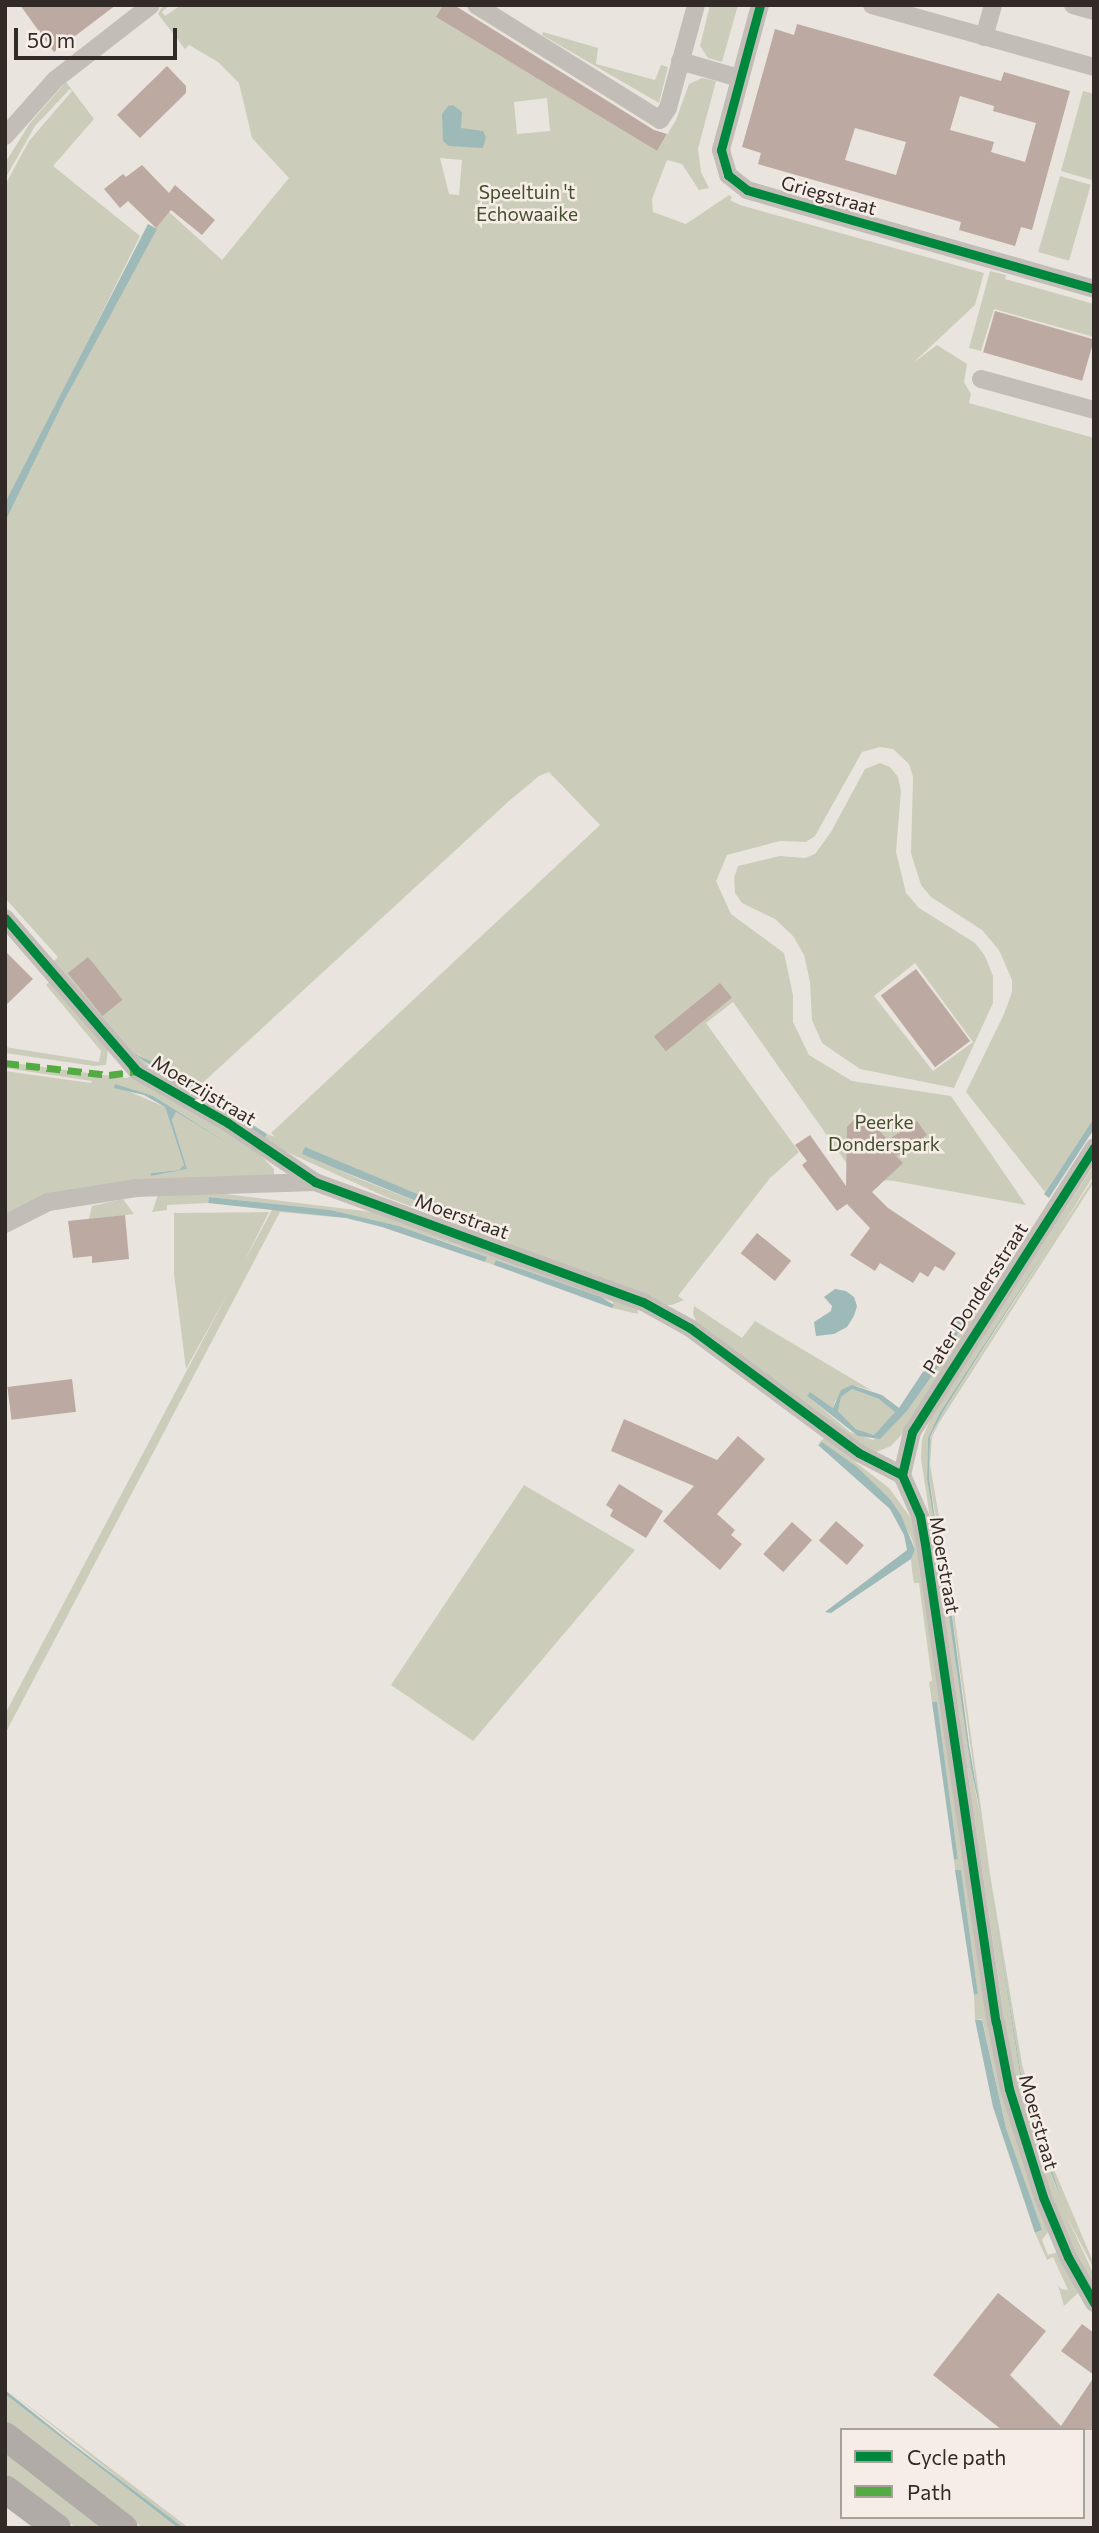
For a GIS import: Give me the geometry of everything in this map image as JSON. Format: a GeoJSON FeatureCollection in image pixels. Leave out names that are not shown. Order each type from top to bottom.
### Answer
{"type":"FeatureCollection","features":[{"type":"Feature","properties":{"kind":"main road"},"geometry":{"type":"LineString","coordinates":[[5,2437],[124,2528]]}},
{"type":"Feature","properties":{"kind":"main road"},"geometry":{"type":"LineString","coordinates":[[5,2489],[57,2528]]}},
{"type":"Feature","properties":{"kind":"street"},"geometry":{"type":"LineString","coordinates":[[5,136],[56,79],[151,5]]}},
{"type":"Feature","properties":{"kind":"street"},"geometry":{"type":"LineString","coordinates":[[476,5],[660,120],[668,108],[692,6]]}},
{"type":"Feature","properties":{"kind":"street","name":"Griegstraat"},"geometry":{"type":"LineString","coordinates":[[760,5],[721,150],[728,175],[747,190],[1094,289]]}},
{"type":"Feature","properties":{"kind":"street"},"geometry":{"type":"LineString","coordinates":[[872,5],[1094,67]]}},
{"type":"Feature","properties":{"kind":"street"},"geometry":{"type":"LineString","coordinates":[[984,37],[993,5]]}},
{"type":"Feature","properties":{"kind":"street"},"geometry":{"type":"LineString","coordinates":[[1073,5],[1094,11]]}},
{"type":"Feature","properties":{"kind":"street"},"geometry":{"type":"LineString","coordinates":[[680,61],[739,78]]}},
{"type":"Feature","properties":{"kind":"street"},"geometry":{"type":"LineString","coordinates":[[981,379],[1094,410]]}},
{"type":"Feature","properties":{"kind":"street","name":"Moerzijstraat"},"geometry":{"type":"LineString","coordinates":[[5,918],[137,1071],[228,1123],[315,1182]]}},
{"type":"Feature","properties":{"kind":"street","name":"Pater Dondersstraat"},"geometry":{"type":"LineString","coordinates":[[902,1475],[912,1432],[1094,1147]]}},
{"type":"Feature","properties":{"kind":"street","name":"Moerstraat"},"geometry":{"type":"LineString","coordinates":[[5,1224],[48,1202],[136,1188],[315,1182],[643,1302],[690,1328],[859,1453],[902,1475],[920,1516],[925,1544],[996,2022],[1009,2089],[1043,2197],[1073,2268],[1094,2303]]}},
{"type":"Feature","properties":{"kind":"green space"},"geometry":{"type":"Polygon","coordinates":[[[163,5],[170,5],[162,12],[165,16],[181,5],[443,5],[436,17],[657,151],[676,120],[689,84],[702,78],[716,81],[698,149],[701,172],[709,188],[699,190],[682,164],[667,160],[652,199],[653,212],[686,224],[729,195],[732,197],[730,200],[740,205],[984,273],[975,305],[913,363],[937,345],[967,364],[964,382],[971,394],[969,403],[1094,438],[1094,1118],[1045,1192],[966,1092],[1004,1014],[1012,992],[1012,980],[999,950],[982,930],[931,897],[921,885],[911,853],[913,777],[909,764],[893,749],[880,747],[862,752],[815,836],[806,842],[780,841],[727,855],[716,881],[731,914],[784,953],[793,995],[793,1022],[809,1055],[852,1081],[951,1096],[1026,1205],[894,1181],[857,1178],[733,1002],[706,1023],[799,1152],[770,1178],[678,1296],[684,1300],[672,1305],[663,1305],[619,1285],[386,1197],[278,1148],[153,1072],[132,1056],[53,962],[58,957],[5,898],[5,522],[65,399],[156,228],[169,212],[222,260],[289,178],[252,138],[239,83],[218,62],[189,45],[185,49],[158,14],[163,5]],[[547,98],[514,102],[517,134],[550,131],[547,98]],[[440,158],[449,194],[459,195],[462,160],[440,158]],[[549,772],[539,776],[196,1089],[136,1053],[153,1070],[211,1107],[265,1138],[267,1134],[275,1137],[271,1133],[600,825],[549,772]],[[305,1148],[303,1154],[453,1216],[458,1213],[305,1148]]]}},
{"type":"Feature","properties":{"kind":"green space"},"geometry":{"type":"Polygon","coordinates":[[[710,5],[738,5],[722,62],[708,58],[700,46],[710,5]]]}},
{"type":"Feature","properties":{"kind":"green space"},"geometry":{"type":"Polygon","coordinates":[[[543,32],[598,48],[596,64],[655,80],[661,65],[668,67],[659,103],[542,35],[543,32]]]}},
{"type":"Feature","properties":{"kind":"green space"},"geometry":{"type":"Polygon","coordinates":[[[66,82],[94,119],[53,166],[140,236],[5,509],[5,185],[29,141],[72,91],[70,89],[35,126],[5,179],[5,163],[30,123],[66,82]]]}},
{"type":"Feature","properties":{"kind":"green space"},"geometry":{"type":"Polygon","coordinates":[[[1083,91],[1094,94],[1092,180],[1061,171],[1083,91]]]}},
{"type":"Feature","properties":{"kind":"green space"},"geometry":{"type":"Polygon","coordinates":[[[1060,176],[1091,185],[1069,261],[1038,252],[1060,176]]]}},
{"type":"Feature","properties":{"kind":"green space"},"geometry":{"type":"Polygon","coordinates":[[[990,271],[1006,275],[1005,279],[1094,304],[1094,337],[994,309],[981,351],[969,348],[990,271]]]}},
{"type":"Feature","properties":{"kind":"green space"},"geometry":{"type":"Polygon","coordinates":[[[880,763],[890,767],[898,777],[901,791],[896,852],[906,893],[919,908],[975,943],[985,956],[993,976],[993,1003],[954,1088],[860,1069],[822,1043],[812,1020],[810,982],[804,955],[793,936],[775,919],[742,903],[735,893],[734,878],[738,866],[780,856],[805,858],[815,854],[831,832],[865,769],[880,763]],[[915,963],[874,996],[933,1071],[973,1042],[915,963]]]}},
{"type":"Feature","properties":{"kind":"green space"},"geometry":{"type":"Polygon","coordinates":[[[50,981],[108,1049],[106,1065],[94,1066],[5,1053],[5,1047],[99,1062],[101,1051],[46,985],[50,981]]]}},
{"type":"Feature","properties":{"kind":"green space"},"geometry":{"type":"Polygon","coordinates":[[[5,1062],[127,1078],[135,1074],[255,1150],[274,1169],[274,1179],[218,1180],[5,1216],[5,1071],[91,1083],[92,1081],[5,1068],[5,1062]],[[114,1085],[165,1107],[184,1165],[179,1170],[151,1173],[151,1176],[187,1169],[172,1120],[176,1112],[237,1148],[153,1096],[114,1085]]]}},
{"type":"Feature","properties":{"kind":"green space"},"geometry":{"type":"Polygon","coordinates":[[[1094,1165],[1094,1175],[1059,1231],[1094,1178],[1094,1182],[939,1423],[932,1437],[930,1464],[948,1569],[990,1874],[1022,2064],[1045,2148],[1094,2264],[1094,2269],[1067,2217],[1094,2275],[1094,2292],[1066,2237],[1030,2140],[1011,2063],[921,1458],[922,1439],[933,1413],[1094,1165]],[[1049,1248],[939,1414],[928,1438],[927,1479],[942,1554],[929,1477],[930,1438],[944,1410],[1049,1248]],[[944,1571],[971,1769],[980,1814],[944,1571]],[[983,1838],[1020,2074],[1040,2146],[1059,2195],[1021,2074],[983,1838]]]}},
{"type":"Feature","properties":{"kind":"green space"},"geometry":{"type":"Polygon","coordinates":[[[217,1193],[372,1212],[637,1307],[638,1314],[612,1308],[613,1302],[497,1260],[494,1265],[485,1262],[486,1257],[399,1226],[331,1210],[209,1197],[208,1203],[167,1205],[167,1210],[152,1212],[158,1195],[217,1193]]]}},
{"type":"Feature","properties":{"kind":"green space"},"geometry":{"type":"Polygon","coordinates":[[[123,1199],[134,1214],[89,1219],[92,1206],[123,1199]]]}},
{"type":"Feature","properties":{"kind":"green space"},"geometry":{"type":"Polygon","coordinates":[[[273,1208],[346,1218],[280,1212],[5,1734],[5,1714],[230,1289],[186,1369],[174,1274],[174,1213],[269,1212],[243,1264],[273,1208]]]}},
{"type":"Feature","properties":{"kind":"green space"},"geometry":{"type":"Polygon","coordinates":[[[985,1277],[996,1284],[904,1432],[891,1446],[874,1453],[863,1450],[697,1323],[693,1314],[694,1306],[742,1338],[755,1321],[871,1390],[852,1385],[835,1401],[833,1408],[810,1393],[807,1396],[850,1432],[873,1440],[907,1411],[939,1366],[967,1318],[961,1314],[965,1311],[969,1314],[986,1288],[980,1285],[985,1277]]]}},
{"type":"Feature","properties":{"kind":"green space"},"geometry":{"type":"Polygon","coordinates":[[[852,1389],[879,1399],[896,1412],[874,1435],[856,1429],[838,1411],[841,1397],[852,1389]]]}},
{"type":"Feature","properties":{"kind":"green space"},"geometry":{"type":"Polygon","coordinates":[[[824,1438],[889,1488],[913,1521],[975,1929],[1049,2231],[1042,2240],[1048,2255],[1058,2252],[1078,2293],[1064,2306],[1058,2285],[1061,2289],[1068,2290],[1053,2257],[1047,2260],[1035,2233],[1041,2231],[1039,2221],[1006,2128],[982,2019],[975,2020],[974,1995],[978,1994],[961,1871],[955,1870],[954,1860],[958,1859],[937,1703],[932,1702],[929,1682],[932,1681],[919,1583],[914,1583],[912,1571],[911,1559],[915,1550],[912,1539],[890,1499],[872,1482],[819,1443],[824,1438]]]}},
{"type":"Feature","properties":{"kind":"green space"},"geometry":{"type":"Polygon","coordinates":[[[524,1485],[635,1550],[473,1741],[391,1685],[524,1485]]]}},
{"type":"Feature","properties":{"kind":"green space"},"geometry":{"type":"Polygon","coordinates":[[[5,2388],[189,2528],[184,2528],[122,2481],[5,2388]]]}},
{"type":"Feature","properties":{"kind":"green space"},"geometry":{"type":"Polygon","coordinates":[[[5,2394],[178,2528],[143,2528],[5,2422],[5,2394]]]}},
{"type":"Feature","properties":{"kind":"green space"},"geometry":{"type":"Polygon","coordinates":[[[5,2453],[104,2528],[76,2528],[5,2473],[5,2453]]]}},
{"type":"Feature","properties":{"kind":"water"},"geometry":{"type":"Polygon","coordinates":[[[453,105],[462,112],[461,128],[483,131],[486,137],[483,148],[449,146],[443,141],[442,114],[448,106],[453,105]]]}},
{"type":"Feature","properties":{"kind":"water"},"geometry":{"type":"Polygon","coordinates":[[[148,224],[157,229],[65,399],[5,522],[5,503],[148,224]]]}},
{"type":"Feature","properties":{"kind":"water"},"geometry":{"type":"Polygon","coordinates":[[[133,1053],[155,1063],[267,1134],[265,1138],[195,1097],[133,1053]]]}},
{"type":"Feature","properties":{"kind":"water"},"geometry":{"type":"Polygon","coordinates":[[[115,1084],[153,1096],[238,1149],[176,1112],[172,1120],[187,1169],[151,1176],[151,1173],[179,1170],[184,1165],[165,1107],[144,1095],[114,1088],[115,1084]]]}},
{"type":"Feature","properties":{"kind":"water"},"geometry":{"type":"Polygon","coordinates":[[[1094,1118],[1094,1129],[1049,1198],[1044,1194],[1094,1118]]]}},
{"type":"Feature","properties":{"kind":"water"},"geometry":{"type":"Polygon","coordinates":[[[305,1147],[458,1211],[458,1214],[453,1216],[302,1154],[305,1147]]]}},
{"type":"Feature","properties":{"kind":"water"},"geometry":{"type":"Polygon","coordinates":[[[209,1197],[331,1210],[399,1226],[487,1257],[485,1262],[382,1227],[346,1218],[208,1203],[209,1197]]]}},
{"type":"Feature","properties":{"kind":"water"},"geometry":{"type":"Polygon","coordinates":[[[1048,1247],[944,1410],[930,1437],[929,1477],[940,1554],[927,1479],[928,1438],[939,1414],[1048,1247]]]}},
{"type":"Feature","properties":{"kind":"water"},"geometry":{"type":"Polygon","coordinates":[[[496,1260],[601,1297],[614,1305],[612,1308],[494,1265],[496,1260]]]}},
{"type":"Feature","properties":{"kind":"water"},"geometry":{"type":"Polygon","coordinates":[[[835,1289],[846,1291],[854,1297],[857,1306],[854,1316],[847,1327],[834,1334],[816,1336],[814,1322],[831,1311],[832,1306],[824,1297],[835,1289]]]}},
{"type":"Feature","properties":{"kind":"water"},"geometry":{"type":"Polygon","coordinates":[[[961,1314],[967,1318],[939,1366],[907,1411],[880,1439],[858,1436],[807,1396],[810,1392],[833,1408],[841,1390],[852,1385],[882,1395],[899,1408],[961,1314]],[[852,1389],[841,1397],[838,1411],[856,1429],[874,1435],[895,1412],[879,1399],[852,1389]]]}},
{"type":"Feature","properties":{"kind":"water"},"geometry":{"type":"Polygon","coordinates":[[[822,1442],[857,1467],[890,1499],[901,1515],[915,1550],[911,1559],[831,1613],[825,1612],[907,1550],[904,1535],[890,1509],[818,1445],[822,1442]]]}},
{"type":"Feature","properties":{"kind":"water"},"geometry":{"type":"Polygon","coordinates":[[[946,1570],[981,1814],[971,1769],[946,1595],[943,1571],[946,1570]]]}},
{"type":"Feature","properties":{"kind":"water"},"geometry":{"type":"Polygon","coordinates":[[[932,1702],[937,1702],[958,1859],[954,1860],[932,1702]]]}},
{"type":"Feature","properties":{"kind":"water"},"geometry":{"type":"Polygon","coordinates":[[[983,1838],[1021,2074],[1060,2196],[1040,2146],[1020,2074],[983,1838]]]}},
{"type":"Feature","properties":{"kind":"water"},"geometry":{"type":"Polygon","coordinates":[[[955,1870],[961,1870],[978,1994],[974,1995],[955,1870]]]}},
{"type":"Feature","properties":{"kind":"water"},"geometry":{"type":"Polygon","coordinates":[[[975,2020],[982,2020],[1006,2128],[1042,2230],[1035,2233],[993,2107],[975,2020]]]}},
{"type":"Feature","properties":{"kind":"water"},"geometry":{"type":"Polygon","coordinates":[[[5,2390],[184,2528],[178,2528],[5,2394],[5,2390]]]}},
{"type":"Feature","properties":{"kind":"building"},"geometry":{"type":"Polygon","coordinates":[[[20,5],[116,5],[54,52],[20,5]]]}},
{"type":"Feature","properties":{"kind":"building"},"geometry":{"type":"Polygon","coordinates":[[[443,5],[454,5],[654,130],[667,134],[657,151],[436,17],[443,5]]]}},
{"type":"Feature","properties":{"kind":"building"},"geometry":{"type":"Polygon","coordinates":[[[797,24],[1001,81],[1004,72],[1070,91],[1032,230],[1021,227],[1015,246],[959,230],[961,222],[758,164],[761,153],[742,147],[775,29],[794,35],[797,24]],[[960,96],[950,130],[994,142],[991,152],[1025,162],[1036,123],[993,111],[994,106],[960,96]],[[855,128],[845,160],[896,175],[906,142],[855,128]]]}},
{"type":"Feature","properties":{"kind":"building"},"geometry":{"type":"Polygon","coordinates":[[[167,66],[186,86],[186,93],[140,138],[117,115],[167,66]]]}},
{"type":"Feature","properties":{"kind":"building"},"geometry":{"type":"Polygon","coordinates":[[[142,165],[169,193],[175,185],[215,220],[202,235],[171,210],[156,228],[128,201],[120,208],[104,189],[123,174],[126,177],[142,165]]]}},
{"type":"Feature","properties":{"kind":"building"},"geometry":{"type":"Polygon","coordinates":[[[995,311],[1094,339],[1082,381],[983,352],[995,311]]]}},
{"type":"Feature","properties":{"kind":"building"},"geometry":{"type":"Polygon","coordinates":[[[5,951],[33,979],[5,1006],[5,951]]]}},
{"type":"Feature","properties":{"kind":"building"},"geometry":{"type":"Polygon","coordinates":[[[88,957],[123,1000],[102,1016],[68,973],[88,957]]]}},
{"type":"Feature","properties":{"kind":"building"},"geometry":{"type":"Polygon","coordinates":[[[916,969],[970,1041],[935,1067],[881,995],[916,969]]]}},
{"type":"Feature","properties":{"kind":"building"},"geometry":{"type":"Polygon","coordinates":[[[720,983],[732,998],[666,1051],[654,1036],[720,983]]]}},
{"type":"Feature","properties":{"kind":"building"},"geometry":{"type":"Polygon","coordinates":[[[855,1119],[868,1119],[888,1140],[917,1121],[927,1135],[896,1156],[903,1163],[872,1192],[888,1208],[956,1253],[944,1271],[935,1266],[928,1277],[920,1272],[913,1283],[880,1263],[875,1271],[850,1255],[870,1228],[847,1204],[837,1211],[802,1165],[807,1161],[795,1145],[810,1135],[846,1186],[847,1127],[855,1119]]]}},
{"type":"Feature","properties":{"kind":"building"},"geometry":{"type":"Polygon","coordinates":[[[125,1215],[129,1259],[92,1263],[92,1256],[73,1258],[68,1221],[125,1215]]]}},
{"type":"Feature","properties":{"kind":"building"},"geometry":{"type":"Polygon","coordinates":[[[757,1233],[791,1261],[775,1281],[741,1253],[757,1233]]]}},
{"type":"Feature","properties":{"kind":"building"},"geometry":{"type":"Polygon","coordinates":[[[72,1379],[76,1412],[12,1420],[7,1387],[72,1379]]]}},
{"type":"Feature","properties":{"kind":"building"},"geometry":{"type":"Polygon","coordinates":[[[624,1419],[717,1460],[738,1436],[765,1459],[717,1514],[735,1530],[731,1535],[742,1544],[720,1570],[663,1521],[694,1486],[611,1451],[624,1419]]]}},
{"type":"Feature","properties":{"kind":"building"},"geometry":{"type":"Polygon","coordinates":[[[619,1484],[663,1511],[646,1538],[610,1516],[613,1510],[606,1505],[619,1484]]]}},
{"type":"Feature","properties":{"kind":"building"},"geometry":{"type":"Polygon","coordinates":[[[836,1521],[864,1545],[847,1565],[819,1541],[836,1521]]]}},
{"type":"Feature","properties":{"kind":"building"},"geometry":{"type":"Polygon","coordinates":[[[792,1522],[812,1540],[783,1572],[763,1554],[792,1522]]]}},
{"type":"Feature","properties":{"kind":"building"},"geometry":{"type":"Polygon","coordinates":[[[998,2293],[1046,2331],[1010,2375],[1061,2426],[1094,2377],[1094,2430],[999,2428],[933,2375],[998,2293]]]}},
{"type":"Feature","properties":{"kind":"building"},"geometry":{"type":"Polygon","coordinates":[[[1082,2324],[1094,2333],[1094,2375],[1061,2351],[1082,2324]]]}},
{"type":"Feature","properties":{"kind":"marked path"},"geometry":{"type":"LineString","coordinates":[[5,1063],[109,1075],[137,1071]]}},
{"type":"Feature","properties":{"kind":"cycle path"},"geometry":{"type":"LineString","coordinates":[[760,5],[721,150],[728,175],[747,190],[1094,289]]}},
{"type":"Feature","properties":{"kind":"cycle path"},"geometry":{"type":"LineString","coordinates":[[5,918],[137,1071],[228,1123],[315,1182],[643,1302],[690,1328],[859,1453],[902,1475],[920,1516],[925,1544],[996,2022],[1009,2089],[1043,2197],[1068,2257],[1094,2303]]}},
{"type":"Feature","properties":{"kind":"cycle path"},"geometry":{"type":"LineString","coordinates":[[902,1475],[912,1432],[1094,1147]]}},
{"type":"Feature","properties":{"kind":"park label","name":"Speeltuin 't Echowaaike"},"geometry":{"type":"Point","coordinates":[527,203]}},
{"type":"Feature","properties":{"kind":"park label","name":"Peerke Donderspark"},"geometry":{"type":"Point","coordinates":[884,1133]}}]}
